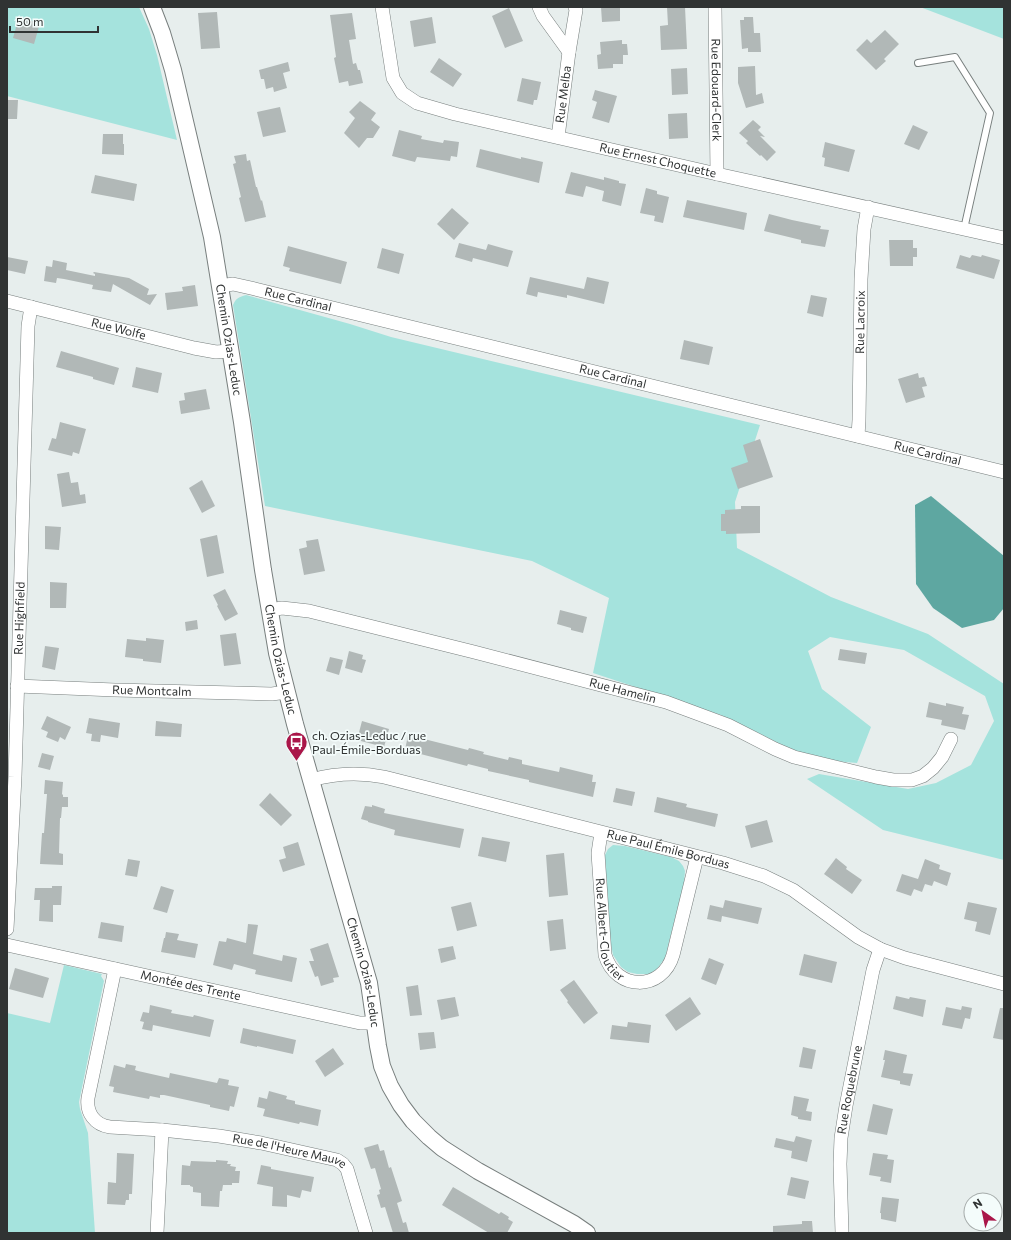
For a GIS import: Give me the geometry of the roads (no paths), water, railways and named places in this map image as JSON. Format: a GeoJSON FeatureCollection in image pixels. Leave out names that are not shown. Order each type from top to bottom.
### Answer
{"type":"FeatureCollection","features":[{"type":"Feature","properties":{"kind":"street","name":"Chemin Ozias-Leduc"},"geometry":{"type":"LineString","coordinates":[[152,7],[162,33],[173,70],[207,216],[221,286],[277,653],[286,692],[369,983],[380,1055],[390,1086],[406,1112],[425,1133],[442,1148],[458,1159],[574,1224],[587,1233]]}},
{"type":"Feature","properties":{"kind":"street","name":"Rue Ernest Choquette"},"geometry":{"type":"LineString","coordinates":[[382,7],[393,78],[402,94],[417,103],[455,114],[1004,238]]}},
{"type":"Feature","properties":{"kind":"street","name":"Rue Melba"},"geometry":{"type":"LineString","coordinates":[[539,7],[543,16],[569,52]]}},
{"type":"Feature","properties":{"kind":"street","name":"Rue Melba"},"geometry":{"type":"LineString","coordinates":[[558,137],[576,10],[575,7]]}},
{"type":"Feature","properties":{"kind":"street","name":"Rue Edouard-Clerk"},"geometry":{"type":"LineString","coordinates":[[715,7],[717,174]]}},
{"type":"Feature","properties":{"kind":"street","name":"Rue Lacroix"},"geometry":{"type":"LineString","coordinates":[[858,436],[861,279],[864,229],[868,208]]}},
{"type":"Feature","properties":{"kind":"street","name":"Rue Cardinal"},"geometry":{"type":"LineString","coordinates":[[221,286],[233,284],[255,289],[1004,472]]}},
{"type":"Feature","properties":{"kind":"street","name":"Rue Wolfe"},"geometry":{"type":"LineString","coordinates":[[7,301],[194,348],[216,352],[230,351]]}},
{"type":"Feature","properties":{"kind":"street","name":"Rue Highfield"},"geometry":{"type":"LineString","coordinates":[[7,930],[14,785],[28,326],[31,307]]}},
{"type":"Feature","properties":{"kind":"street","name":"Rue Hamelin"},"geometry":{"type":"LineString","coordinates":[[270,610],[282,608],[309,611],[645,696],[686,708],[728,725],[794,757],[876,777],[893,780],[912,780],[923,776],[934,768],[942,757],[951,739]]}},
{"type":"Feature","properties":{"kind":"street","name":"Rue Montcalm"},"geometry":{"type":"LineString","coordinates":[[17,686],[204,693],[272,694],[286,692]]}},
{"type":"Feature","properties":{"kind":"street","name":"Rue Paul Émile Borduas"},"geometry":{"type":"LineString","coordinates":[[311,780],[335,774],[373,775],[697,857],[754,873],[783,885],[802,896],[858,937],[880,949],[905,958],[1004,984]]}},
{"type":"Feature","properties":{"kind":"street","name":"Rue Albert-Cloutier"},"geometry":{"type":"LineString","coordinates":[[601,833],[598,853],[605,955],[608,964],[614,972],[622,978],[632,982],[651,980],[664,972],[670,964],[674,955],[697,857]]}},
{"type":"Feature","properties":{"kind":"street","name":"Montée des Trente"},"geometry":{"type":"LineString","coordinates":[[7,945],[360,1023],[374,1023]]}},
{"type":"Feature","properties":{"kind":"street","name":"Rue Roquebrune"},"geometry":{"type":"LineString","coordinates":[[842,1233],[840,1164],[843,1124],[873,970],[880,949]]}},
{"type":"Feature","properties":{"kind":"street","name":"Rue de l'Heure Mauve"},"geometry":{"type":"LineString","coordinates":[[115,969],[88,1098],[89,1111],[95,1121],[106,1126],[226,1137],[334,1159],[340,1162],[347,1169],[366,1233]]}},
{"type":"Feature","properties":{"kind":"street"},"geometry":{"type":"LineString","coordinates":[[157,1233],[162,1130]]}},
{"type":"Feature","properties":{"kind":"lane"},"geometry":{"type":"LineString","coordinates":[[918,62],[955,57],[990,113],[964,229]]}},
{"type":"Feature","properties":{"kind":"place","name":"ch. Ozias-Leduc / rue Paul-Émile-Borduas"},"geometry":{"type":"Point","coordinates":[296,762]}}]}
